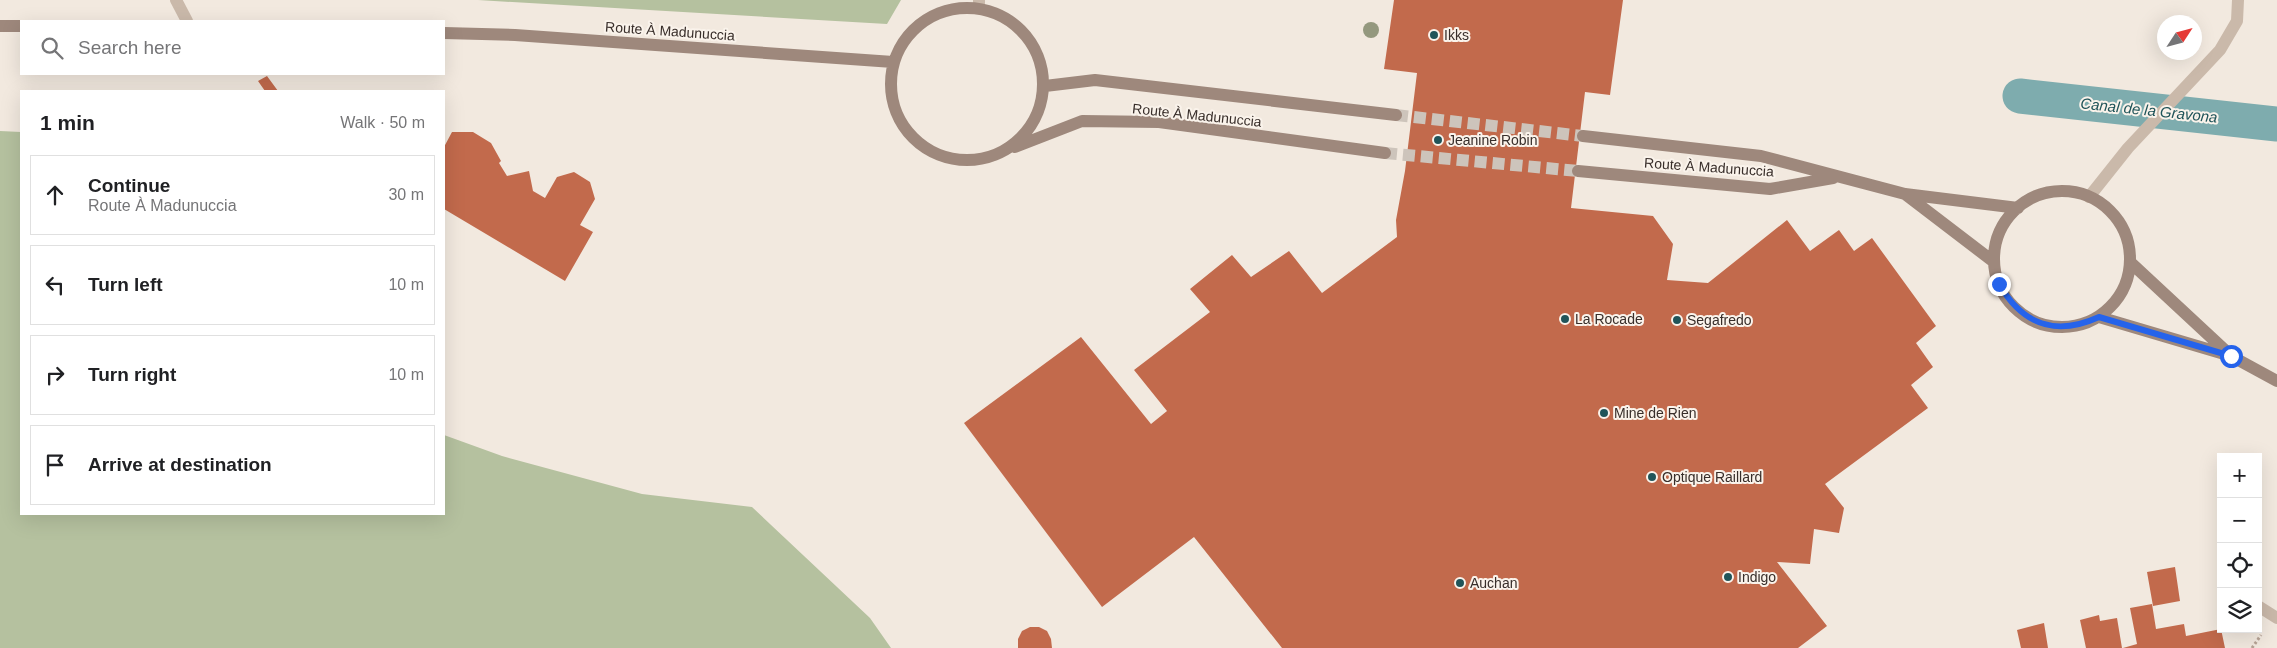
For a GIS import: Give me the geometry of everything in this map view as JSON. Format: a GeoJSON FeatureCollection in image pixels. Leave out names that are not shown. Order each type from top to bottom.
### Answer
{"type":"FeatureCollection","features":[{"type":"Feature","properties":{"kind":"main road"},"geometry":{"type":"LineString","coordinates":[[979,3],[1014,21],[1037,50],[1045,86],[1035,122],[1010,148],[982,160],[951,159],[923,147],[902,124],[891,94],[893,62],[911,30],[942,10],[979,3]]}},
{"type":"Feature","properties":{"kind":"main road"},"geometry":{"type":"LineString","coordinates":[[0,26],[20,26]]}},
{"type":"Feature","properties":{"kind":"main road","name":"Route À Madunuccia"},"geometry":{"type":"LineString","coordinates":[[445,33],[525,35],[893,62]]}},
{"type":"Feature","properties":{"kind":"main road","name":"Route À Madunuccia"},"geometry":{"type":"LineString","coordinates":[[1045,86],[1095,80],[1396,115]]}},
{"type":"Feature","properties":{"kind":"main road","name":"Route À Madunuccia"},"geometry":{"type":"LineString","coordinates":[[1010,148],[1082,121],[1092,121],[1159,122],[1385,153]]}},
{"type":"Feature","properties":{"kind":"main road","name":"Route À Madunuccia"},"geometry":{"type":"LineString","coordinates":[[1583,136],[1761,156],[1905,194],[2018,208]]}},
{"type":"Feature","properties":{"kind":"main road","name":"Route À Madunuccia"},"geometry":{"type":"LineString","coordinates":[[1578,171],[1770,189],[1838,177]]}},
{"type":"Feature","properties":{"kind":"main road"},"geometry":{"type":"LineString","coordinates":[[2052,192],[2071,192],[2089,197],[2106,208],[2120,223],[2128,242],[2130,262],[2126,284],[2115,303],[2099,317],[2083,324],[2064,328],[2046,326],[2026,317],[2010,303],[1999,284],[1994,262],[1996,242],[2005,223],[2018,208],[2034,197],[2052,192]]}},
{"type":"Feature","properties":{"kind":"main road","name":"Route À Madunuccia"},"geometry":{"type":"LineString","coordinates":[[1905,194],[1994,262]]}},
{"type":"Feature","properties":{"kind":"main road"},"geometry":{"type":"LineString","coordinates":[[2130,262],[2231,356]]}},
{"type":"Feature","properties":{"kind":"main road"},"geometry":{"type":"LineString","coordinates":[[2099,317],[2231,356],[2277,381]]}},
{"type":"Feature","properties":{"kind":"street"},"geometry":{"type":"LineString","coordinates":[[176,0],[186,20]]}},
{"type":"Feature","properties":{"kind":"street"},"geometry":{"type":"LineString","coordinates":[[2089,197],[2128,148],[2220,50],[2237,21],[2238,0]]}},
{"type":"Feature","properties":{"kind":"street"},"geometry":{"type":"LineString","coordinates":[[2262,609],[2277,618]]}},
{"type":"Feature","properties":{"kind":"green space"},"geometry":{"type":"Polygon","coordinates":[[[478,0],[901,0],[887,24],[478,0]]]}},
{"type":"Feature","properties":{"kind":"green space"},"geometry":{"type":"Polygon","coordinates":[[[0,131],[20,132],[20,515],[445,515],[445,435],[502,456],[642,494],[752,507],[870,618],[891,648],[0,648],[0,131]]]}},
{"type":"Feature","properties":{"kind":"building","name":"La Rocade"},"geometry":{"type":"Polygon","coordinates":[[[1394,0],[1623,0],[1610,95],[1585,92],[1571,208],[1653,216],[1673,244],[1667,280],[1708,283],[1787,220],[1810,251],[1839,230],[1854,251],[1872,238],[1936,326],[1916,343],[1933,367],[1911,385],[1928,408],[1825,484],[1844,508],[1839,533],[1814,529],[1810,564],[1777,562],[1827,626],[1798,648],[1282,648],[1194,537],[1102,607],[964,423],[1081,337],[1151,424],[1167,411],[1134,370],[1210,312],[1190,289],[1232,255],[1251,277],[1289,251],[1322,293],[1397,237],[1396,220],[1405,171],[1417,73],[1384,69],[1394,0]]]}},
{"type":"Feature","properties":{"kind":"building"},"geometry":{"type":"Polygon","coordinates":[[[267,76],[277,90],[264,90],[258,81],[267,76]]]}},
{"type":"Feature","properties":{"kind":"building"},"geometry":{"type":"Polygon","coordinates":[[[452,132],[473,132],[491,143],[501,161],[499,163],[507,176],[529,171],[533,191],[545,198],[557,177],[574,172],[590,182],[595,199],[580,225],[593,232],[565,281],[445,210],[445,145],[452,132]]]}},
{"type":"Feature","properties":{"kind":"building"},"geometry":{"type":"Polygon","coordinates":[[[2175,567],[2180,601],[2153,606],[2147,572],[2175,567]]]}},
{"type":"Feature","properties":{"kind":"building"},"geometry":{"type":"Polygon","coordinates":[[[2152,604],[2156,629],[2184,624],[2186,636],[2217,630],[2217,633],[2222,633],[2225,648],[2123,648],[2137,644],[2130,608],[2152,604]]]}},
{"type":"Feature","properties":{"kind":"building"},"geometry":{"type":"Polygon","coordinates":[[[2099,615],[2100,621],[2117,618],[2122,648],[2086,648],[2080,620],[2099,615]]]}},
{"type":"Feature","properties":{"kind":"building"},"geometry":{"type":"Polygon","coordinates":[[[2044,623],[2048,648],[2021,648],[2017,630],[2044,623]]]}},
{"type":"Feature","properties":{"kind":"building"},"geometry":{"type":"Polygon","coordinates":[[[1030,627],[1039,627],[1047,631],[1051,639],[1052,648],[1018,648],[1018,639],[1022,631],[1030,627]]]}},
{"type":"Feature","properties":{"kind":"waterway","name":"Canal de la Gravona"},"geometry":{"type":"LineString","coordinates":[[2020,96],[2277,124]]}},
{"type":"Feature","properties":{"kind":"tunnel"},"geometry":{"type":"LineString","coordinates":[[1396,115],[1583,136]]}},
{"type":"Feature","properties":{"kind":"tunnel"},"geometry":{"type":"LineString","coordinates":[[1385,153],[1578,171]]}},
{"type":"Feature","properties":{"kind":"place","name":"Ikks"},"geometry":{"type":"Point","coordinates":[1434,35]}},
{"type":"Feature","properties":{"kind":"place","name":"Jeanine Robin"},"geometry":{"type":"Point","coordinates":[1438,140]}},
{"type":"Feature","properties":{"kind":"place","name":"La Rocade"},"geometry":{"type":"Point","coordinates":[1565,319]}},
{"type":"Feature","properties":{"kind":"place","name":"Segafredo"},"geometry":{"type":"Point","coordinates":[1677,320]}},
{"type":"Feature","properties":{"kind":"place","name":"Mine de Rien"},"geometry":{"type":"Point","coordinates":[1604,413]}},
{"type":"Feature","properties":{"kind":"place","name":"Optique Raillard"},"geometry":{"type":"Point","coordinates":[1652,477]}},
{"type":"Feature","properties":{"kind":"place","name":"Indigo"},"geometry":{"type":"Point","coordinates":[1728,577]}},
{"type":"Feature","properties":{"kind":"place","name":"Auchan"},"geometry":{"type":"Point","coordinates":[1460,583]}},
{"type":"Feature","properties":{"kind":"route"},"geometry":{"type":"LineString","coordinates":[[1999,284],[2010,303],[2026,317],[2046,326],[2064,328],[2083,324],[2099,317],[2231,356]]}}]}
